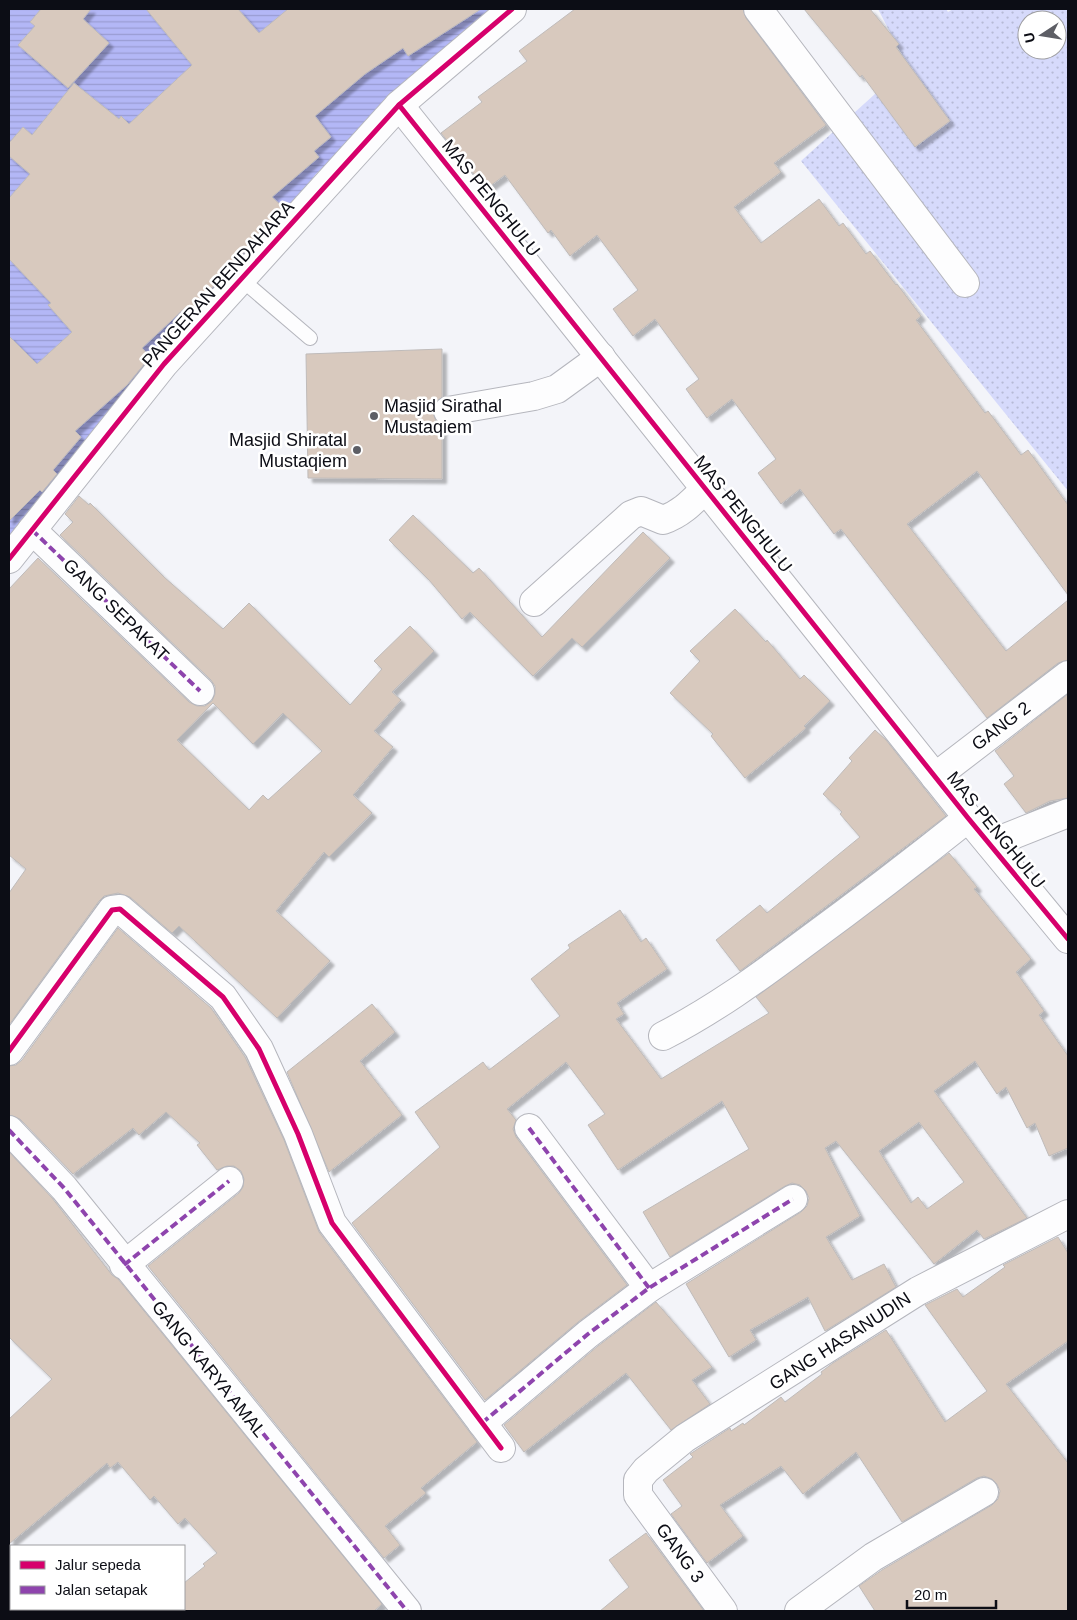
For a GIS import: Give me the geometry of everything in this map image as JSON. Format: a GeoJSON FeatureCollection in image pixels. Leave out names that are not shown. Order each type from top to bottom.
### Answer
{"type":"FeatureCollection","features":[{"type":"Feature","properties":{"kind":"street","name":"PANGERAN BENDAHARA"},"geometry":{"type":"LineString","coordinates":[[9,559],[164,364],[399,105],[512,9]]}},
{"type":"Feature","properties":{"kind":"street"},"geometry":{"type":"LineString","coordinates":[[758,9],[965,282]]}},
{"type":"Feature","properties":{"kind":"street","name":"MAS PENGHULU"},"geometry":{"type":"LineString","coordinates":[[399,105],[588,367],[693,501],[935,777],[1068,939]]}},
{"type":"Feature","properties":{"kind":"street"},"geometry":{"type":"LineString","coordinates":[[448,411],[534,396],[557,389],[588,367]]}},
{"type":"Feature","properties":{"kind":"street"},"geometry":{"type":"LineString","coordinates":[[534,602],[631,515],[641,511],[663,520],[693,501]]}},
{"type":"Feature","properties":{"kind":"street","name":"GANG SEPAKAT"},"geometry":{"type":"LineString","coordinates":[[32,530],[200,691]]}},
{"type":"Feature","properties":{"kind":"street","name":"GANG 2"},"geometry":{"type":"LineString","coordinates":[[935,777],[1068,675]]}},
{"type":"Feature","properties":{"kind":"street"},"geometry":{"type":"LineString","coordinates":[[990,844],[1068,813]]}},
{"type":"Feature","properties":{"kind":"street"},"geometry":{"type":"LineString","coordinates":[[663,1036],[689,1023],[787,956],[899,874],[968,818]]}},
{"type":"Feature","properties":{"kind":"street"},"geometry":{"type":"LineString","coordinates":[[9,1051],[112,910],[120,908],[223,997],[259,1049],[298,1134],[332,1223],[501,1448]]}},
{"type":"Feature","properties":{"kind":"street"},"geometry":{"type":"LineString","coordinates":[[530,1128],[649,1288]]}},
{"type":"Feature","properties":{"kind":"street","name":"GANG KARYA AMAL"},"geometry":{"type":"LineString","coordinates":[[9,1130],[64,1188],[407,1611]]}},
{"type":"Feature","properties":{"kind":"street"},"geometry":{"type":"LineString","coordinates":[[124,1264],[229,1181]]}},
{"type":"Feature","properties":{"kind":"street"},"geometry":{"type":"LineString","coordinates":[[482,1423],[588,1334],[649,1288],[793,1199]]}},
{"type":"Feature","properties":{"kind":"street","name":"GANG HASANUDIN"},"geometry":{"type":"LineString","coordinates":[[638,1495],[638,1480],[646,1470],[685,1438],[827,1351],[918,1291],[1068,1214]]}},
{"type":"Feature","properties":{"kind":"street"},"geometry":{"type":"LineString","coordinates":[[799,1611],[872,1558],[984,1492]]}},
{"type":"Feature","properties":{"kind":"street","name":"GANG 3"},"geometry":{"type":"LineString","coordinates":[[638,1495],[723,1611]]}},
{"type":"Feature","properties":{"kind":"lane"},"geometry":{"type":"LineString","coordinates":[[241,279],[310,338]]}},
{"type":"Feature","properties":{"kind":"shaded area"},"geometry":{"type":"Polygon","coordinates":[[[878,9],[946,9],[948,12],[953,9],[1068,9],[1068,491],[801,161],[907,65],[878,9]]]}},
{"type":"Feature","properties":{"kind":"water"},"geometry":{"type":"Polygon","coordinates":[[[9,9],[494,9],[316,174],[9,546],[9,9]]]}},
{"type":"Feature","properties":{"kind":"building"},"geometry":{"type":"Polygon","coordinates":[[[41,9],[91,9],[83,19],[109,43],[68,88],[18,45],[35,26],[30,22],[41,9]]]}},
{"type":"Feature","properties":{"kind":"building"},"geometry":{"type":"Polygon","coordinates":[[[146,9],[238,9],[259,33],[288,9],[481,9],[408,56],[403,48],[365,74],[315,116],[331,137],[314,151],[319,157],[272,197],[284,208],[191,311],[187,306],[142,348],[150,357],[127,385],[75,431],[81,437],[53,470],[57,474],[42,492],[40,490],[9,521],[9,336],[37,364],[72,332],[48,305],[51,303],[9,259],[9,198],[30,174],[9,156],[9,143],[23,127],[32,135],[74,83],[119,119],[121,116],[129,124],[192,65],[146,9]]]}},
{"type":"Feature","properties":{"kind":"building"},"geometry":{"type":"Polygon","coordinates":[[[575,9],[743,9],[746,18],[826,125],[774,163],[781,172],[734,207],[761,243],[819,199],[839,226],[843,223],[866,254],[870,251],[897,284],[921,316],[916,320],[985,413],[988,411],[1021,455],[1028,450],[1068,505],[1068,595],[977,471],[907,524],[1006,651],[1068,600],[1068,660],[1058,663],[987,718],[841,529],[834,534],[800,489],[781,504],[758,473],[776,459],[732,399],[707,418],[686,389],[699,379],[655,319],[633,336],[613,309],[638,290],[597,235],[570,256],[551,230],[548,233],[505,175],[486,189],[441,133],[482,102],[478,97],[527,61],[519,51],[575,9]]]}},
{"type":"Feature","properties":{"kind":"building"},"geometry":{"type":"Polygon","coordinates":[[[804,9],[870,9],[899,44],[896,47],[950,121],[915,147],[862,75],[860,77],[804,9]]]}},
{"type":"Feature","properties":{"kind":"building","name":"Masjid Sirathal Mustaqiem"},"geometry":{"type":"Polygon","coordinates":[[[442,349],[442,397],[434,405],[433,413],[436,421],[442,425],[442,479],[308,478],[306,354],[442,349]]]}},
{"type":"Feature","properties":{"kind":"building"},"geometry":{"type":"Polygon","coordinates":[[[79,496],[89,505],[90,503],[164,577],[223,629],[249,603],[350,705],[382,669],[374,661],[410,626],[434,651],[392,692],[401,700],[374,731],[393,747],[353,795],[372,813],[329,857],[324,852],[276,911],[330,961],[277,1018],[179,926],[172,933],[130,897],[118,893],[104,896],[99,901],[9,1025],[9,893],[26,869],[9,855],[9,589],[38,558],[189,702],[197,706],[205,706],[212,701],[215,694],[215,686],[211,680],[60,535],[73,522],[65,514],[79,496]],[[213,703],[177,740],[249,810],[263,795],[268,800],[322,751],[283,713],[253,744],[213,703]]]}},
{"type":"Feature","properties":{"kind":"building"},"geometry":{"type":"Polygon","coordinates":[[[413,515],[473,573],[479,568],[542,637],[643,532],[670,558],[582,647],[572,638],[533,676],[470,612],[462,619],[429,580],[389,540],[413,515]]]}},
{"type":"Feature","properties":{"kind":"building"},"geometry":{"type":"Polygon","coordinates":[[[735,609],[766,642],[767,640],[800,679],[804,675],[830,701],[804,726],[806,728],[745,778],[711,736],[713,734],[670,693],[700,661],[690,651],[735,609]]]}},
{"type":"Feature","properties":{"kind":"building"},"geometry":{"type":"Polygon","coordinates":[[[1068,694],[1068,798],[1050,801],[1026,813],[1004,784],[1014,776],[995,751],[1068,694]]]}},
{"type":"Feature","properties":{"kind":"building"},"geometry":{"type":"Polygon","coordinates":[[[875,730],[886,740],[946,816],[740,971],[716,940],[760,905],[767,913],[860,837],[840,814],[842,812],[823,794],[852,761],[849,758],[875,730]]]}},
{"type":"Feature","properties":{"kind":"building"},"geometry":{"type":"Polygon","coordinates":[[[949,853],[977,887],[974,889],[1031,959],[1016,972],[1044,1011],[1039,1015],[1068,1056],[1068,1148],[1049,1156],[1035,1123],[1027,1128],[1006,1087],[997,1094],[975,1061],[934,1091],[1027,1218],[984,1239],[977,1230],[934,1264],[836,1141],[825,1148],[860,1216],[826,1237],[852,1280],[884,1264],[896,1287],[825,1331],[808,1297],[750,1330],[756,1340],[729,1357],[686,1284],[801,1212],[807,1206],[809,1198],[806,1191],[800,1185],[792,1183],[785,1186],[670,1257],[643,1212],[749,1149],[722,1101],[618,1170],[588,1125],[605,1114],[566,1062],[507,1109],[516,1120],[513,1129],[516,1137],[627,1285],[578,1322],[485,1400],[352,1223],[440,1147],[415,1112],[483,1062],[489,1070],[560,1016],[531,979],[570,948],[568,945],[620,910],[641,942],[646,938],[667,969],[617,1003],[624,1014],[616,1019],[661,1079],[769,1013],[756,997],[949,853]],[[919,1122],[879,1151],[911,1203],[918,1197],[927,1209],[964,1182],[919,1122]]]}},
{"type":"Feature","properties":{"kind":"building"},"geometry":{"type":"Polygon","coordinates":[[[118,928],[211,1008],[245,1057],[284,1140],[319,1232],[477,1442],[421,1488],[426,1493],[385,1526],[400,1545],[384,1558],[148,1266],[239,1193],[243,1187],[244,1179],[241,1171],[234,1166],[227,1166],[217,1170],[197,1145],[200,1143],[166,1112],[139,1135],[133,1128],[73,1174],[20,1119],[9,1115],[9,1066],[16,1065],[22,1060],[118,928]]]}},
{"type":"Feature","properties":{"kind":"building"},"geometry":{"type":"Polygon","coordinates":[[[372,1004],[395,1032],[360,1061],[402,1115],[329,1172],[287,1072],[372,1004]]]}},
{"type":"Feature","properties":{"kind":"building"},"geometry":{"type":"Polygon","coordinates":[[[9,1152],[52,1198],[112,1275],[118,1279],[382,1604],[374,1611],[184,1611],[185,1582],[205,1566],[203,1564],[217,1553],[185,1518],[178,1524],[154,1496],[150,1500],[118,1462],[110,1468],[107,1463],[9,1544],[9,1419],[52,1379],[9,1337],[9,1152]]]}},
{"type":"Feature","properties":{"kind":"building"},"geometry":{"type":"Polygon","coordinates":[[[1058,1237],[1068,1253],[1068,1341],[1006,1384],[1068,1463],[1068,1611],[875,1611],[859,1586],[882,1570],[992,1505],[998,1499],[1000,1491],[992,1479],[984,1476],[977,1478],[902,1522],[856,1452],[803,1494],[781,1466],[720,1505],[743,1536],[707,1563],[671,1514],[682,1506],[663,1480],[693,1457],[690,1454],[730,1428],[731,1431],[743,1423],[744,1425],[781,1397],[785,1402],[822,1374],[821,1372],[833,1363],[886,1330],[945,1422],[987,1391],[925,1305],[957,1289],[963,1297],[1005,1267],[1003,1265],[1058,1237]]]}},
{"type":"Feature","properties":{"kind":"building"},"geometry":{"type":"Polygon","coordinates":[[[656,1302],[712,1367],[692,1380],[710,1404],[671,1430],[626,1373],[524,1452],[504,1425],[598,1346],[656,1302]]]}},
{"type":"Feature","properties":{"kind":"building"},"geometry":{"type":"Polygon","coordinates":[[[646,1533],[704,1611],[600,1611],[629,1587],[609,1560],[646,1533]]]}},
{"type":"Feature","properties":{"kind":"marked path"},"geometry":{"type":"LineString","coordinates":[[32,530],[200,691]]}},
{"type":"Feature","properties":{"kind":"marked path"},"geometry":{"type":"LineString","coordinates":[[529,1128],[649,1288]]}},
{"type":"Feature","properties":{"kind":"marked path"},"geometry":{"type":"LineString","coordinates":[[9,1130],[64,1188],[407,1611]]}},
{"type":"Feature","properties":{"kind":"marked path"},"geometry":{"type":"LineString","coordinates":[[124,1265],[229,1181]]}},
{"type":"Feature","properties":{"kind":"marked path"},"geometry":{"type":"LineString","coordinates":[[482,1423],[588,1334],[649,1288],[793,1199]]}},
{"type":"Feature","properties":{"kind":"cycle path"},"geometry":{"type":"LineString","coordinates":[[9,559],[164,364],[399,105],[512,9]]}},
{"type":"Feature","properties":{"kind":"cycle path"},"geometry":{"type":"LineString","coordinates":[[399,105],[968,818],[1068,939]]}},
{"type":"Feature","properties":{"kind":"cycle path"},"geometry":{"type":"LineString","coordinates":[[9,1051],[112,910],[120,909],[223,997],[259,1049],[298,1134],[332,1223],[501,1448]]}},
{"type":"Feature","properties":{"kind":"place","name":"Masjid Sirathal Mustaqiem"},"geometry":{"type":"Point","coordinates":[374,416]}},
{"type":"Feature","properties":{"kind":"place","name":"Masjid Shiratal Mustaqiem"},"geometry":{"type":"Point","coordinates":[357,450]}}]}
